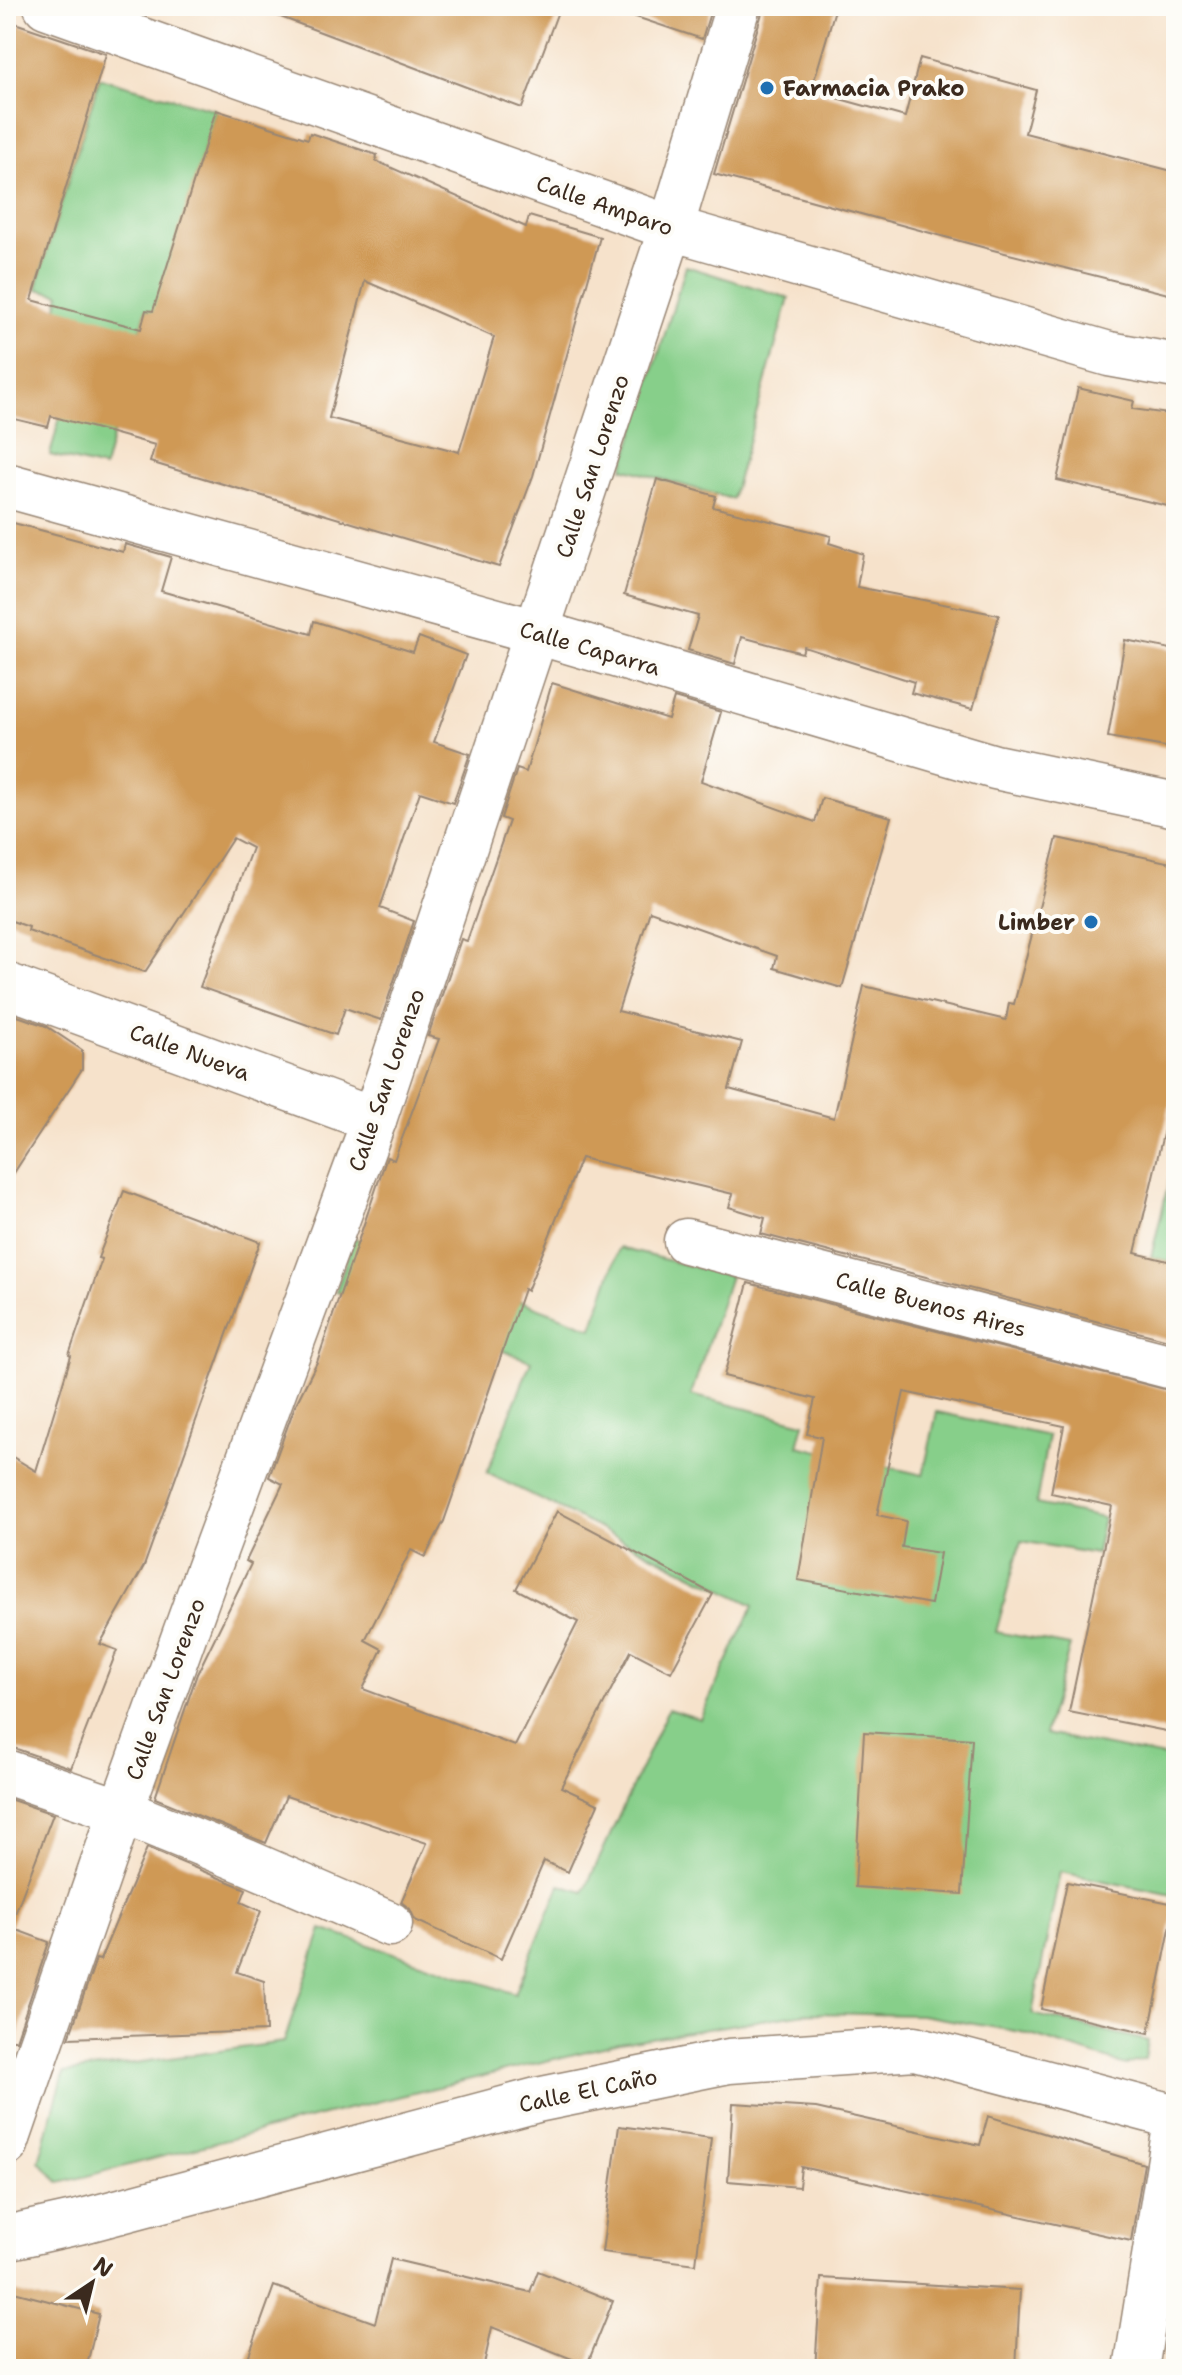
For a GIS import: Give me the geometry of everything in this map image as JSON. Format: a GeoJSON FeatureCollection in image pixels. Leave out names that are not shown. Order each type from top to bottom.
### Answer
{"type":"FeatureCollection","features":[{"type":"Feature","properties":{"kind":"street","name":"Calle Amparo"},"geometry":{"type":"LineString","coordinates":[[46,6],[671,228],[1109,354],[1176,366]]}},
{"type":"Feature","properties":{"kind":"street","name":"Calle San Lorenzo"},"geometry":{"type":"LineString","coordinates":[[8,2134],[121,1811],[374,1120],[671,228],[738,6]]}},
{"type":"Feature","properties":{"kind":"street","name":"Calle Caparra"},"geometry":{"type":"LineString","coordinates":[[6,485],[537,632],[995,767],[1176,805]]}},
{"type":"Feature","properties":{"kind":"street","name":"Calle Nueva"},"geometry":{"type":"LineString","coordinates":[[6,985],[374,1120]]}},
{"type":"Feature","properties":{"kind":"street","name":"Calle Buenos Aires"},"geometry":{"type":"LineString","coordinates":[[686,1241],[1176,1368]]}},
{"type":"Feature","properties":{"kind":"street"},"geometry":{"type":"LineString","coordinates":[[6,1772],[121,1811],[390,1924]]}},
{"type":"Feature","properties":{"kind":"street","name":"Calle El Caño"},"geometry":{"type":"LineString","coordinates":[[6,2238],[83,2221],[537,2100],[729,2061],[915,2048],[1176,2119]]}},
{"type":"Feature","properties":{"kind":"street"},"geometry":{"type":"LineString","coordinates":[[1136,2369],[1176,2119]]}},
{"type":"Feature","properties":{"kind":"green space"},"geometry":{"type":"Polygon","coordinates":[[[100,78],[216,110],[155,312],[146,310],[104,468],[50,455],[81,336],[52,328],[60,294],[37,289],[100,78]]]}},
{"type":"Feature","properties":{"kind":"green space"},"geometry":{"type":"Polygon","coordinates":[[[686,266],[789,298],[732,499],[623,468],[686,266]]]}},
{"type":"Feature","properties":{"kind":"green space"},"geometry":{"type":"Polygon","coordinates":[[[1176,1152],[1176,1263],[1151,1257],[1176,1152]]]}},
{"type":"Feature","properties":{"kind":"green space"},"geometry":{"type":"Polygon","coordinates":[[[354,1238],[592,1328],[619,1248],[730,1276],[691,1395],[804,1423],[798,1446],[923,1475],[937,1412],[1048,1436],[1036,1504],[1103,1518],[1096,1554],[1021,1541],[996,1632],[1070,1646],[1045,1734],[1176,1759],[1176,1883],[1173,1895],[1060,1872],[1032,2014],[1148,2041],[1145,2059],[1126,2065],[1021,2032],[921,2015],[805,2013],[620,2043],[60,2183],[39,2161],[64,2073],[284,2042],[322,1929],[515,1994],[560,1885],[584,1892],[668,1709],[700,1719],[754,1605],[487,1473],[531,1361],[336,1291],[354,1238]]]}},
{"type":"Feature","properties":{"kind":"building"},"geometry":{"type":"Polygon","coordinates":[[[266,6],[560,6],[522,108],[265,11],[266,6]]]}},
{"type":"Feature","properties":{"kind":"building"},"geometry":{"type":"Polygon","coordinates":[[[631,6],[712,6],[702,39],[630,15],[631,6]]]}},
{"type":"Feature","properties":{"kind":"building"},"geometry":{"type":"Polygon","coordinates":[[[762,6],[836,6],[811,91],[905,117],[920,58],[1036,90],[1025,133],[1176,172],[1176,296],[714,174],[762,6]]]}},
{"type":"Feature","properties":{"kind":"building"},"geometry":{"type":"Polygon","coordinates":[[[6,20],[106,54],[32,300],[141,329],[146,310],[153,311],[216,110],[308,139],[310,133],[377,155],[376,161],[526,227],[529,216],[600,237],[533,476],[499,567],[150,462],[155,445],[51,416],[48,427],[6,417],[6,20]],[[365,281],[329,418],[459,452],[494,337],[365,281]]]}},
{"type":"Feature","properties":{"kind":"building"},"geometry":{"type":"Polygon","coordinates":[[[1078,388],[1134,401],[1132,409],[1176,415],[1176,508],[1057,480],[1078,388]]]}},
{"type":"Feature","properties":{"kind":"building"},"geometry":{"type":"Polygon","coordinates":[[[657,479],[716,496],[713,507],[831,536],[829,543],[863,554],[857,587],[999,615],[973,709],[911,693],[914,682],[804,647],[802,653],[742,637],[735,664],[688,650],[698,616],[624,595],[657,479]]]}},
{"type":"Feature","properties":{"kind":"building"},"geometry":{"type":"Polygon","coordinates":[[[6,521],[123,552],[125,544],[171,557],[161,591],[311,634],[314,621],[413,652],[419,637],[466,655],[434,742],[470,754],[453,803],[420,792],[380,908],[414,921],[381,1020],[345,1008],[336,1035],[200,987],[252,848],[233,838],[145,972],[28,931],[29,927],[6,919],[6,521]]]}},
{"type":"Feature","properties":{"kind":"building"},"geometry":{"type":"Polygon","coordinates":[[[1125,640],[1176,650],[1176,718],[1171,748],[1108,737],[1125,640]]]}},
{"type":"Feature","properties":{"kind":"building"},"geometry":{"type":"Polygon","coordinates":[[[552,683],[668,719],[674,698],[721,712],[701,781],[815,822],[822,798],[891,817],[842,988],[774,968],[777,956],[650,911],[618,1011],[742,1042],[729,1089],[834,1118],[864,986],[1006,1020],[1009,1003],[1014,1004],[1057,838],[1176,864],[1176,1079],[1135,1253],[1176,1263],[1176,1342],[761,1234],[765,1218],[729,1207],[733,1194],[581,1158],[527,1291],[524,1289],[444,1521],[425,1557],[411,1550],[365,1640],[382,1649],[363,1689],[515,1746],[578,1622],[516,1589],[557,1511],[713,1594],[671,1672],[631,1651],[561,1787],[598,1804],[568,1872],[544,1861],[501,1959],[415,1920],[410,1909],[401,1902],[427,1843],[286,1796],[266,1843],[155,1798],[197,1674],[251,1564],[246,1561],[283,1484],[269,1477],[295,1406],[317,1362],[387,1157],[394,1160],[439,1039],[428,1036],[461,939],[467,941],[509,821],[501,818],[517,769],[526,772],[552,683]]]}},
{"type":"Feature","properties":{"kind":"building"},"geometry":{"type":"Polygon","coordinates":[[[6,1012],[46,1026],[82,1050],[82,1069],[6,1185],[6,1012]]]}},
{"type":"Feature","properties":{"kind":"building"},"geometry":{"type":"Polygon","coordinates":[[[124,1191],[260,1242],[144,1566],[100,1644],[117,1650],[71,1768],[6,1748],[6,1453],[36,1471],[69,1355],[102,1259],[98,1258],[124,1191]]]}},
{"type":"Feature","properties":{"kind":"building"},"geometry":{"type":"Polygon","coordinates":[[[748,1283],[1176,1392],[1176,1733],[1069,1712],[1112,1506],[1051,1493],[1064,1426],[904,1392],[877,1515],[906,1521],[902,1547],[940,1553],[931,1604],[798,1580],[822,1437],[807,1434],[815,1399],[724,1376],[748,1283]]]}},
{"type":"Feature","properties":{"kind":"building"},"geometry":{"type":"Polygon","coordinates":[[[864,1732],[972,1739],[962,1894],[855,1887],[864,1732]]]}},
{"type":"Feature","properties":{"kind":"building"},"geometry":{"type":"Polygon","coordinates":[[[6,1798],[53,1814],[10,1927],[6,1926],[6,1798]]]}},
{"type":"Feature","properties":{"kind":"building"},"geometry":{"type":"Polygon","coordinates":[[[147,1848],[246,1889],[241,1902],[261,1911],[237,1972],[264,1981],[266,2031],[69,2038],[96,1959],[100,1960],[147,1848]]]}},
{"type":"Feature","properties":{"kind":"building"},"geometry":{"type":"Polygon","coordinates":[[[1067,1882],[1175,1904],[1149,2033],[1041,2009],[1067,1882]]]}},
{"type":"Feature","properties":{"kind":"building"},"geometry":{"type":"Polygon","coordinates":[[[6,1926],[49,1942],[16,2040],[6,2040],[6,1926]]]}},
{"type":"Feature","properties":{"kind":"building"},"geometry":{"type":"Polygon","coordinates":[[[733,2103],[816,2108],[980,2145],[988,2116],[1144,2164],[1131,2241],[801,2167],[799,2187],[728,2181],[733,2103]]]}},
{"type":"Feature","properties":{"kind":"building"},"geometry":{"type":"Polygon","coordinates":[[[619,2126],[711,2138],[696,2264],[602,2252],[619,2126]]]}},
{"type":"Feature","properties":{"kind":"building"},"geometry":{"type":"Polygon","coordinates":[[[391,2259],[530,2292],[538,2271],[613,2301],[587,2365],[492,2327],[483,2369],[244,2369],[274,2286],[375,2323],[391,2259]]]}},
{"type":"Feature","properties":{"kind":"building"},"geometry":{"type":"Polygon","coordinates":[[[821,2278],[1020,2290],[1016,2369],[815,2369],[821,2278]]]}},
{"type":"Feature","properties":{"kind":"building"},"geometry":{"type":"Polygon","coordinates":[[[6,2290],[99,2314],[86,2369],[6,2369],[6,2290]]]}},
{"type":"Feature","properties":{"kind":"place","name":"Farmacia Prako"},"geometry":{"type":"Point","coordinates":[767,88]}},
{"type":"Feature","properties":{"kind":"place","name":"Limber"},"geometry":{"type":"Point","coordinates":[1091,922]}}]}
